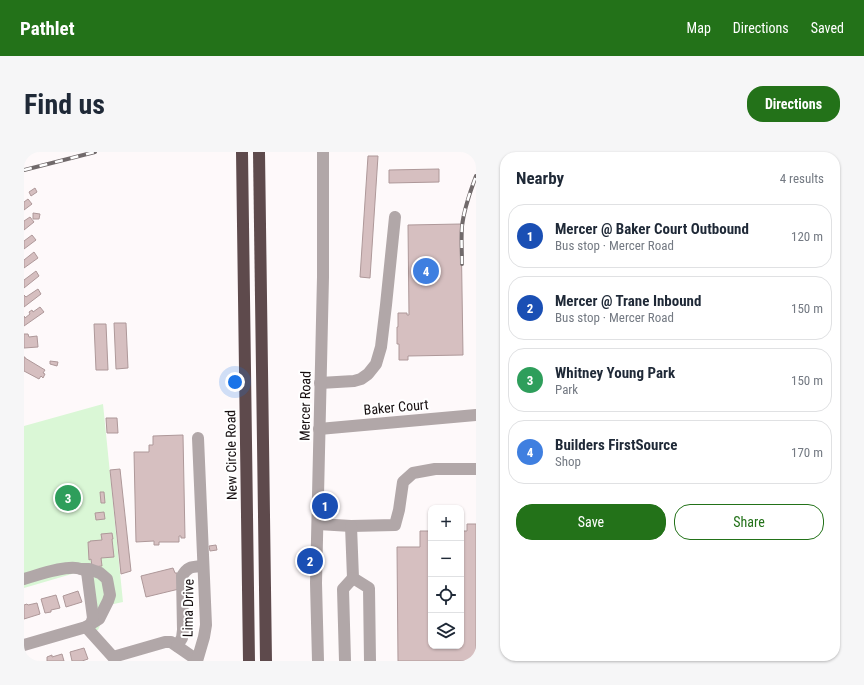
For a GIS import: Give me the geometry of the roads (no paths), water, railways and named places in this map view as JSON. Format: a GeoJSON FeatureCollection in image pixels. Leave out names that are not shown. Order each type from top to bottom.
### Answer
{"type":"FeatureCollection","features":[{"type":"Feature","properties":{"kind":"highway"},"geometry":{"type":"LineString","coordinates":[[259,152],[266,661]]}},
{"type":"Feature","properties":{"kind":"highway","name":"New Circle Road"},"geometry":{"type":"LineString","coordinates":[[242,154],[249,661]]}},
{"type":"Feature","properties":{"kind":"street","name":"Mercer Road"},"geometry":{"type":"LineString","coordinates":[[318,661],[316,583],[323,277],[323,152]]}},
{"type":"Feature","properties":{"kind":"street"},"geometry":{"type":"LineString","coordinates":[[320,383],[354,381],[360,379],[368,374],[376,364],[381,347],[395,217]]}},
{"type":"Feature","properties":{"kind":"street","name":"Baker Court"},"geometry":{"type":"LineString","coordinates":[[319,429],[476,415]]}},
{"type":"Feature","properties":{"kind":"street","name":"Lima Drive"},"geometry":{"type":"LineString","coordinates":[[197,660],[206,625],[198,438]]}},
{"type":"Feature","properties":{"kind":"street"},"geometry":{"type":"LineString","coordinates":[[318,524],[351,526],[395,524],[399,510],[403,482],[414,473],[436,469],[476,469]]}},
{"type":"Feature","properties":{"kind":"street"},"geometry":{"type":"LineString","coordinates":[[344,661],[343,589],[353,578],[351,526]]}},
{"type":"Feature","properties":{"kind":"street"},"geometry":{"type":"LineString","coordinates":[[177,646],[182,638],[183,630],[182,576],[186,569],[203,561]]}},
{"type":"Feature","properties":{"kind":"street"},"geometry":{"type":"LineString","coordinates":[[24,579],[54,570],[68,568],[88,569],[100,572],[108,579],[110,595],[99,619],[88,625],[24,645]]}},
{"type":"Feature","properties":{"kind":"street"},"geometry":{"type":"LineString","coordinates":[[81,569],[87,572],[93,618],[88,625]]}},
{"type":"Feature","properties":{"kind":"street"},"geometry":{"type":"LineString","coordinates":[[353,578],[369,588],[370,661]]}},
{"type":"Feature","properties":{"kind":"street"},"geometry":{"type":"LineString","coordinates":[[88,625],[113,657],[165,642],[171,642],[197,660]]}},
{"type":"Feature","properties":{"kind":"railway"},"geometry":{"type":"LineString","coordinates":[[24,170],[95,152]]}},
{"type":"Feature","properties":{"kind":"railway"},"geometry":{"type":"LineString","coordinates":[[462,264],[462,226],[476,176]]}},
{"type":"Feature","properties":{"kind":"place","name":"Builders FirstSource"},"geometry":{"type":"Point","coordinates":[426,271]}},
{"type":"Feature","properties":{"kind":"place","name":"Whitney Young Park"},"geometry":{"type":"Point","coordinates":[68,498]}},
{"type":"Feature","properties":{"kind":"place","name":"Mercer @ Baker Court Outbound"},"geometry":{"type":"Point","coordinates":[325,506]}},
{"type":"Feature","properties":{"kind":"place","name":"Mercer @ Trane Inbound"},"geometry":{"type":"Point","coordinates":[310,561]}}]}
